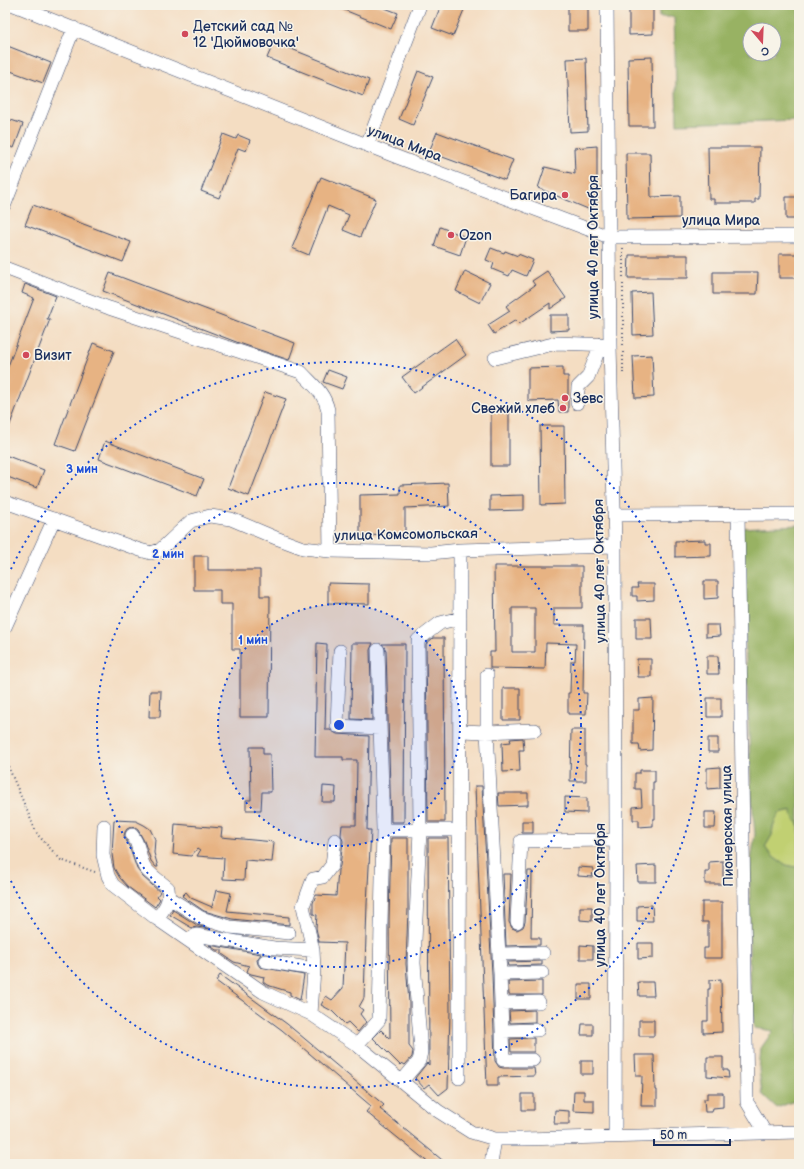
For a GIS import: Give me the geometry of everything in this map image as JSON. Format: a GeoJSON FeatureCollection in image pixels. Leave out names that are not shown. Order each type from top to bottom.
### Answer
{"type":"FeatureCollection","features":[{"type":"Feature","properties":{"kind":"street","name":"улица Мира"},"geometry":{"type":"LineString","coordinates":[[14,5],[367,145],[610,237],[799,236]]}},
{"type":"Feature","properties":{"kind":"street"},"geometry":{"type":"LineString","coordinates":[[367,145],[420,5]]}},
{"type":"Feature","properties":{"kind":"street","name":"улица 40 лет Октября"},"geometry":{"type":"LineString","coordinates":[[607,5],[610,237],[605,344],[615,546],[615,1137]]}},
{"type":"Feature","properties":{"kind":"street"},"geometry":{"type":"LineString","coordinates":[[5,204],[74,28]]}},
{"type":"Feature","properties":{"kind":"street"},"geometry":{"type":"LineString","coordinates":[[5,268],[109,308],[301,372],[326,400],[328,410],[330,552]]}},
{"type":"Feature","properties":{"kind":"street"},"geometry":{"type":"LineString","coordinates":[[495,358],[557,343],[605,344],[588,377],[578,387],[577,403]]}},
{"type":"Feature","properties":{"kind":"street","name":"улица Комсомольская"},"geometry":{"type":"LineString","coordinates":[[5,502],[151,553],[160,550],[191,521],[210,516],[231,519],[303,548],[330,552],[412,553],[460,550],[615,546]]}},
{"type":"Feature","properties":{"kind":"street","name":"Пионерская улица"},"geometry":{"type":"LineString","coordinates":[[738,514],[747,1102],[766,1132]]}},
{"type":"Feature","properties":{"kind":"street"},"geometry":{"type":"LineString","coordinates":[[614,515],[799,514]]}},
{"type":"Feature","properties":{"kind":"street"},"geometry":{"type":"LineString","coordinates":[[5,627],[54,519]]}},
{"type":"Feature","properties":{"kind":"street"},"geometry":{"type":"LineString","coordinates":[[459,1078],[460,550]]}},
{"type":"Feature","properties":{"kind":"street"},"geometry":{"type":"LineString","coordinates":[[402,1081],[419,1061],[421,1052],[414,963],[420,830],[418,640],[440,623],[460,618]]}},
{"type":"Feature","properties":{"kind":"street"},"geometry":{"type":"LineString","coordinates":[[357,1045],[379,1020],[382,830],[378,650]]}},
{"type":"Feature","properties":{"kind":"street"},"geometry":{"type":"LineString","coordinates":[[340,651],[337,726],[380,728]]}},
{"type":"Feature","properties":{"kind":"street"},"geometry":{"type":"LineString","coordinates":[[487,675],[487,732],[503,1060],[533,1060]]}},
{"type":"Feature","properties":{"kind":"street"},"geometry":{"type":"LineString","coordinates":[[460,731],[487,732],[535,730]]}},
{"type":"Feature","properties":{"kind":"street"},"geometry":{"type":"LineString","coordinates":[[104,826],[103,855],[108,876],[113,885],[157,919],[263,992],[311,1014],[357,1045],[438,1111],[471,1132],[495,1139],[799,1132]]}},
{"type":"Feature","properties":{"kind":"street"},"geometry":{"type":"LineString","coordinates":[[382,830],[460,830]]}},
{"type":"Feature","properties":{"kind":"street"},"geometry":{"type":"LineString","coordinates":[[132,834],[137,840],[141,858],[146,869],[168,888],[169,898],[166,906],[157,919]]}},
{"type":"Feature","properties":{"kind":"street"},"geometry":{"type":"LineString","coordinates":[[311,1014],[314,970],[313,950],[304,906],[313,879],[323,877],[332,866],[335,840]]}},
{"type":"Feature","properties":{"kind":"street"},"geometry":{"type":"LineString","coordinates":[[517,922],[521,841],[616,840]]}},
{"type":"Feature","properties":{"kind":"street"},"geometry":{"type":"LineString","coordinates":[[169,898],[201,918],[230,927],[289,934]]}},
{"type":"Feature","properties":{"kind":"street"},"geometry":{"type":"LineString","coordinates":[[189,941],[196,935],[274,948],[313,950]]}},
{"type":"Feature","properties":{"kind":"street"},"geometry":{"type":"LineString","coordinates":[[498,954],[543,953]]}},
{"type":"Feature","properties":{"kind":"street"},"geometry":{"type":"LineString","coordinates":[[265,962],[314,970]]}},
{"type":"Feature","properties":{"kind":"street"},"geometry":{"type":"LineString","coordinates":[[500,974],[542,973]]}},
{"type":"Feature","properties":{"kind":"street"},"geometry":{"type":"LineString","coordinates":[[501,1003],[539,1002]]}},
{"type":"Feature","properties":{"kind":"street"},"geometry":{"type":"LineString","coordinates":[[502,1031],[538,1030]]}},
{"type":"Feature","properties":{"kind":"street"},"geometry":{"type":"LineString","coordinates":[[491,1164],[495,1139]]}},
{"type":"Feature","properties":{"kind":"path"},"geometry":{"type":"LineString","coordinates":[[5,759],[37,834],[61,860],[108,876]]}},
{"type":"Feature","properties":{"kind":"green space"},"geometry":{"type":"Polygon","coordinates":[[[659,5],[799,5],[799,120],[677,124],[674,17],[659,17],[659,5]]]}},
{"type":"Feature","properties":{"kind":"green space"},"geometry":{"type":"Polygon","coordinates":[[[799,525],[799,826],[792,815],[792,810],[779,813],[773,826],[772,835],[765,847],[774,858],[782,863],[796,867],[799,865],[799,1099],[777,1108],[762,1094],[759,1070],[761,1048],[773,1031],[754,1028],[749,973],[750,868],[755,834],[751,789],[741,528],[799,525]]]}},
{"type":"Feature","properties":{"kind":"green space"},"geometry":{"type":"Polygon","coordinates":[[[792,810],[792,815],[799,826],[799,865],[796,867],[778,861],[765,847],[772,835],[773,826],[779,813],[792,810]]]}},
{"type":"Feature","properties":{"kind":"building"},"geometry":{"type":"Polygon","coordinates":[[[332,5],[377,5],[398,13],[391,29],[332,5]]]}},
{"type":"Feature","properties":{"kind":"building"},"geometry":{"type":"Polygon","coordinates":[[[441,5],[466,5],[453,36],[432,28],[441,5]]]}},
{"type":"Feature","properties":{"kind":"building"},"geometry":{"type":"Polygon","coordinates":[[[568,5],[588,5],[588,31],[568,31],[568,5]]]}},
{"type":"Feature","properties":{"kind":"building"},"geometry":{"type":"Polygon","coordinates":[[[629,5],[653,5],[653,34],[629,35],[629,5]]]}},
{"type":"Feature","properties":{"kind":"building"},"geometry":{"type":"Polygon","coordinates":[[[274,42],[369,80],[363,96],[267,58],[274,42]]]}},
{"type":"Feature","properties":{"kind":"building"},"geometry":{"type":"Polygon","coordinates":[[[5,45],[51,63],[43,83],[5,69],[5,45]]]}},
{"type":"Feature","properties":{"kind":"building"},"geometry":{"type":"Polygon","coordinates":[[[652,57],[653,126],[629,126],[628,58],[652,57]]]}},
{"type":"Feature","properties":{"kind":"building"},"geometry":{"type":"Polygon","coordinates":[[[586,58],[588,131],[570,132],[567,59],[586,58]]]}},
{"type":"Feature","properties":{"kind":"building"},"geometry":{"type":"Polygon","coordinates":[[[418,71],[433,77],[413,125],[399,119],[418,71]]]}},
{"type":"Feature","properties":{"kind":"building"},"geometry":{"type":"Polygon","coordinates":[[[5,118],[23,124],[14,148],[5,145],[5,118]]]}},
{"type":"Feature","properties":{"kind":"building"},"geometry":{"type":"Polygon","coordinates":[[[437,132],[513,160],[505,180],[429,152],[437,132]]]}},
{"type":"Feature","properties":{"kind":"building"},"geometry":{"type":"Polygon","coordinates":[[[223,134],[236,139],[238,135],[250,140],[246,151],[238,148],[219,198],[201,191],[223,134]]]}},
{"type":"Feature","properties":{"kind":"building"},"geometry":{"type":"Polygon","coordinates":[[[597,146],[597,202],[594,206],[588,209],[538,188],[545,167],[575,174],[574,148],[597,146]]]}},
{"type":"Feature","properties":{"kind":"building"},"geometry":{"type":"Polygon","coordinates":[[[708,147],[760,147],[759,199],[755,199],[755,203],[714,203],[714,199],[709,199],[708,147]]]}},
{"type":"Feature","properties":{"kind":"building"},"geometry":{"type":"Polygon","coordinates":[[[626,153],[650,153],[651,197],[680,196],[680,218],[627,219],[626,153]]]}},
{"type":"Feature","properties":{"kind":"building"},"geometry":{"type":"Polygon","coordinates":[[[321,177],[376,199],[360,237],[343,230],[349,215],[328,206],[309,255],[292,248],[321,177]]]}},
{"type":"Feature","properties":{"kind":"building"},"geometry":{"type":"Polygon","coordinates":[[[786,197],[799,197],[799,219],[786,219],[786,197]]]}},
{"type":"Feature","properties":{"kind":"building"},"geometry":{"type":"Polygon","coordinates":[[[33,205],[131,242],[123,262],[25,225],[33,205]]]}},
{"type":"Feature","properties":{"kind":"building"},"geometry":{"type":"Polygon","coordinates":[[[440,227],[466,237],[460,255],[434,246],[440,227]]]}},
{"type":"Feature","properties":{"kind":"building"},"geometry":{"type":"Polygon","coordinates":[[[491,248],[504,253],[505,251],[518,256],[518,254],[533,260],[526,276],[512,270],[509,276],[492,269],[494,263],[486,260],[491,248]]]}},
{"type":"Feature","properties":{"kind":"building"},"geometry":{"type":"Polygon","coordinates":[[[779,254],[799,254],[799,278],[779,278],[779,254]]]}},
{"type":"Feature","properties":{"kind":"building"},"geometry":{"type":"Polygon","coordinates":[[[629,255],[688,255],[688,278],[628,278],[629,255]]]}},
{"type":"Feature","properties":{"kind":"building"},"geometry":{"type":"Polygon","coordinates":[[[465,271],[490,283],[480,303],[456,291],[465,271]]]}},
{"type":"Feature","properties":{"kind":"building"},"geometry":{"type":"Polygon","coordinates":[[[547,271],[566,298],[550,309],[550,303],[519,324],[516,320],[494,334],[488,325],[510,311],[506,306],[535,285],[532,281],[547,271]]]}},
{"type":"Feature","properties":{"kind":"building"},"geometry":{"type":"Polygon","coordinates":[[[713,272],[758,272],[757,294],[713,294],[713,272]]]}},
{"type":"Feature","properties":{"kind":"building"},"geometry":{"type":"Polygon","coordinates":[[[110,273],[295,343],[289,360],[239,343],[103,291],[110,273]]]}},
{"type":"Feature","properties":{"kind":"building"},"geometry":{"type":"Polygon","coordinates":[[[25,284],[56,296],[47,319],[50,319],[6,435],[5,374],[34,298],[22,293],[25,284]]]}},
{"type":"Feature","properties":{"kind":"building"},"geometry":{"type":"Polygon","coordinates":[[[651,292],[653,334],[633,335],[632,293],[651,292]]]}},
{"type":"Feature","properties":{"kind":"building"},"geometry":{"type":"Polygon","coordinates":[[[550,315],[569,315],[569,330],[550,331],[550,315]]]}},
{"type":"Feature","properties":{"kind":"building"},"geometry":{"type":"Polygon","coordinates":[[[455,339],[466,355],[414,393],[402,377],[455,339]]]}},
{"type":"Feature","properties":{"kind":"building"},"geometry":{"type":"Polygon","coordinates":[[[93,343],[114,351],[75,451],[55,444],[93,343]]]}},
{"type":"Feature","properties":{"kind":"building"},"geometry":{"type":"Polygon","coordinates":[[[652,355],[654,397],[635,398],[633,356],[652,355]]]}},
{"type":"Feature","properties":{"kind":"building"},"geometry":{"type":"Polygon","coordinates":[[[563,367],[563,376],[568,376],[568,412],[559,412],[558,400],[528,401],[528,368],[563,367]]]}},
{"type":"Feature","properties":{"kind":"building"},"geometry":{"type":"Polygon","coordinates":[[[328,370],[347,377],[342,389],[323,382],[328,370]]]}},
{"type":"Feature","properties":{"kind":"building"},"geometry":{"type":"Polygon","coordinates":[[[265,392],[286,399],[249,496],[228,488],[265,392]]]}},
{"type":"Feature","properties":{"kind":"building"},"geometry":{"type":"Polygon","coordinates":[[[491,409],[509,409],[509,466],[491,466],[491,409]]]}},
{"type":"Feature","properties":{"kind":"building"},"geometry":{"type":"Polygon","coordinates":[[[540,426],[564,426],[565,504],[541,505],[540,426]]]}},
{"type":"Feature","properties":{"kind":"building"},"geometry":{"type":"Polygon","coordinates":[[[105,441],[204,479],[197,496],[99,459],[105,441]]]}},
{"type":"Feature","properties":{"kind":"building"},"geometry":{"type":"Polygon","coordinates":[[[5,455],[44,470],[37,488],[5,476],[5,455]]]}},
{"type":"Feature","properties":{"kind":"building"},"geometry":{"type":"Polygon","coordinates":[[[448,483],[449,506],[405,508],[405,536],[360,535],[360,495],[400,494],[400,485],[448,483]]]}},
{"type":"Feature","properties":{"kind":"building"},"geometry":{"type":"Polygon","coordinates":[[[524,495],[524,510],[490,511],[490,496],[524,495]]]}},
{"type":"Feature","properties":{"kind":"building"},"geometry":{"type":"Polygon","coordinates":[[[705,540],[705,543],[711,543],[711,556],[675,557],[675,541],[705,540]]]}},
{"type":"Feature","properties":{"kind":"building"},"geometry":{"type":"Polygon","coordinates":[[[194,556],[208,556],[208,570],[260,570],[260,596],[270,596],[269,717],[240,717],[240,649],[232,649],[232,604],[220,604],[220,590],[194,590],[194,556]]]}},
{"type":"Feature","properties":{"kind":"building"},"geometry":{"type":"Polygon","coordinates":[[[494,566],[582,566],[582,608],[554,608],[554,625],[584,625],[583,693],[587,693],[586,714],[568,714],[571,661],[575,661],[576,644],[546,643],[545,669],[490,668],[490,652],[495,652],[494,566]],[[512,608],[512,652],[535,652],[535,608],[512,608]]]}},
{"type":"Feature","properties":{"kind":"building"},"geometry":{"type":"Polygon","coordinates":[[[704,581],[718,581],[718,598],[704,599],[704,581]]]}},
{"type":"Feature","properties":{"kind":"building"},"geometry":{"type":"Polygon","coordinates":[[[328,583],[369,584],[369,604],[328,603],[328,583]]]}},
{"type":"Feature","properties":{"kind":"building"},"geometry":{"type":"Polygon","coordinates":[[[637,584],[654,584],[654,600],[637,601],[637,596],[632,596],[632,588],[638,588],[637,584]]]}},
{"type":"Feature","properties":{"kind":"building"},"geometry":{"type":"Polygon","coordinates":[[[636,618],[651,618],[652,639],[636,639],[636,618]]]}},
{"type":"Feature","properties":{"kind":"building"},"geometry":{"type":"Polygon","coordinates":[[[706,625],[719,625],[720,636],[706,637],[706,625]]]}},
{"type":"Feature","properties":{"kind":"building"},"geometry":{"type":"Polygon","coordinates":[[[433,638],[444,638],[445,822],[428,822],[426,644],[433,638]]]}},
{"type":"Feature","properties":{"kind":"building"},"geometry":{"type":"Polygon","coordinates":[[[317,643],[327,644],[325,730],[330,730],[337,734],[369,736],[367,830],[371,830],[364,998],[359,1007],[363,1010],[360,1014],[366,1022],[358,1032],[348,1022],[345,1024],[332,1011],[321,1005],[326,996],[332,1000],[343,988],[345,943],[319,942],[316,928],[317,915],[313,914],[313,903],[316,895],[336,896],[338,870],[340,866],[343,841],[341,835],[342,825],[356,825],[357,760],[343,760],[343,757],[315,757],[317,643]]]}},
{"type":"Feature","properties":{"kind":"building"},"geometry":{"type":"Polygon","coordinates":[[[352,643],[373,643],[370,650],[372,720],[351,719],[352,643]]]}},
{"type":"Feature","properties":{"kind":"building"},"geometry":{"type":"Polygon","coordinates":[[[382,644],[405,644],[404,822],[391,822],[386,650],[382,644]]]}},
{"type":"Feature","properties":{"kind":"building"},"geometry":{"type":"Polygon","coordinates":[[[707,656],[718,656],[719,674],[707,674],[707,656]]]}},
{"type":"Feature","properties":{"kind":"building"},"geometry":{"type":"Polygon","coordinates":[[[637,659],[651,659],[651,677],[638,677],[637,659]]]}},
{"type":"Feature","properties":{"kind":"building"},"geometry":{"type":"Polygon","coordinates":[[[503,688],[520,688],[520,720],[503,720],[503,688]]]}},
{"type":"Feature","properties":{"kind":"building"},"geometry":{"type":"Polygon","coordinates":[[[150,691],[161,691],[160,717],[149,717],[150,691]]]}},
{"type":"Feature","properties":{"kind":"building"},"geometry":{"type":"Polygon","coordinates":[[[653,698],[652,750],[640,751],[639,744],[633,744],[633,710],[639,710],[639,699],[653,698]]]}},
{"type":"Feature","properties":{"kind":"building"},"geometry":{"type":"Polygon","coordinates":[[[707,698],[721,698],[721,717],[707,717],[707,698]]]}},
{"type":"Feature","properties":{"kind":"building"},"geometry":{"type":"Polygon","coordinates":[[[571,730],[585,730],[586,781],[570,781],[571,730]]]}},
{"type":"Feature","properties":{"kind":"building"},"geometry":{"type":"Polygon","coordinates":[[[523,738],[524,750],[519,750],[520,771],[503,772],[502,743],[511,742],[510,739],[523,738]]]}},
{"type":"Feature","properties":{"kind":"building"},"geometry":{"type":"Polygon","coordinates":[[[708,738],[718,738],[718,752],[708,752],[708,738]]]}},
{"type":"Feature","properties":{"kind":"building"},"geometry":{"type":"Polygon","coordinates":[[[250,747],[263,747],[263,754],[270,754],[271,792],[262,792],[261,810],[246,810],[246,800],[251,800],[250,747]]]}},
{"type":"Feature","properties":{"kind":"building"},"geometry":{"type":"Polygon","coordinates":[[[720,767],[720,788],[707,789],[707,768],[720,767]]]}},
{"type":"Feature","properties":{"kind":"building"},"geometry":{"type":"Polygon","coordinates":[[[640,770],[655,770],[655,782],[653,782],[653,806],[655,806],[655,819],[653,819],[653,826],[639,827],[639,820],[633,820],[633,807],[642,806],[641,789],[635,789],[635,773],[640,773],[640,770]]]}},
{"type":"Feature","properties":{"kind":"building"},"geometry":{"type":"Polygon","coordinates":[[[323,786],[336,787],[335,802],[322,802],[323,786]]]}},
{"type":"Feature","properties":{"kind":"building"},"geometry":{"type":"Polygon","coordinates":[[[475,786],[482,786],[495,1061],[499,1067],[503,1068],[534,1068],[535,1076],[498,1077],[498,1086],[487,1086],[475,786]]]}},
{"type":"Feature","properties":{"kind":"building"},"geometry":{"type":"Polygon","coordinates":[[[498,793],[528,793],[528,805],[499,806],[498,793]]]}},
{"type":"Feature","properties":{"kind":"building"},"geometry":{"type":"Polygon","coordinates":[[[565,797],[587,798],[587,813],[565,812],[565,797]]]}},
{"type":"Feature","properties":{"kind":"building"},"geometry":{"type":"Polygon","coordinates":[[[705,812],[716,812],[715,828],[705,828],[705,812]]]}},
{"type":"Feature","properties":{"kind":"building"},"geometry":{"type":"Polygon","coordinates":[[[114,820],[136,821],[150,829],[155,839],[154,853],[158,867],[156,867],[151,861],[144,841],[138,830],[131,827],[127,829],[124,836],[137,869],[143,877],[160,892],[157,896],[160,899],[155,907],[128,887],[114,868],[112,854],[114,820]]]}},
{"type":"Feature","properties":{"kind":"building"},"geometry":{"type":"Polygon","coordinates":[[[522,821],[533,821],[533,833],[522,833],[522,821]]]}},
{"type":"Feature","properties":{"kind":"building"},"geometry":{"type":"Polygon","coordinates":[[[175,824],[222,828],[221,837],[274,842],[272,862],[245,860],[244,880],[223,879],[224,858],[197,856],[200,851],[197,849],[191,856],[173,854],[175,824]]]}},
{"type":"Feature","properties":{"kind":"building"},"geometry":{"type":"Polygon","coordinates":[[[391,838],[408,838],[406,964],[409,1003],[409,1046],[413,1051],[412,1057],[405,1065],[402,1063],[400,1065],[373,1038],[381,1030],[390,1039],[389,919],[391,838]]]}},
{"type":"Feature","properties":{"kind":"building"},"geometry":{"type":"Polygon","coordinates":[[[428,838],[448,838],[450,1011],[448,1088],[439,1095],[429,1084],[424,1088],[415,1078],[427,1063],[429,1065],[428,838]]]}},
{"type":"Feature","properties":{"kind":"building"},"geometry":{"type":"Polygon","coordinates":[[[723,861],[723,884],[705,884],[705,872],[709,872],[709,862],[723,861]]]}},
{"type":"Feature","properties":{"kind":"building"},"geometry":{"type":"Polygon","coordinates":[[[656,865],[656,882],[638,882],[637,866],[656,865]]]}},
{"type":"Feature","properties":{"kind":"building"},"geometry":{"type":"Polygon","coordinates":[[[578,867],[593,868],[592,877],[578,876],[578,867]]]}},
{"type":"Feature","properties":{"kind":"building"},"geometry":{"type":"Polygon","coordinates":[[[528,871],[532,871],[531,938],[540,938],[540,945],[506,946],[503,874],[511,874],[509,922],[512,928],[517,930],[523,927],[525,922],[528,871]]]}},
{"type":"Feature","properties":{"kind":"building"},"geometry":{"type":"Polygon","coordinates":[[[216,890],[231,893],[227,911],[289,917],[289,925],[232,919],[204,911],[182,896],[186,892],[191,898],[212,907],[216,890]]]}},
{"type":"Feature","properties":{"kind":"building"},"geometry":{"type":"Polygon","coordinates":[[[702,902],[722,902],[722,958],[704,958],[704,948],[708,948],[708,922],[702,922],[702,902]]]}},
{"type":"Feature","properties":{"kind":"building"},"geometry":{"type":"Polygon","coordinates":[[[652,905],[653,921],[637,921],[637,906],[652,905]]]}},
{"type":"Feature","properties":{"kind":"building"},"geometry":{"type":"Polygon","coordinates":[[[580,907],[592,907],[592,921],[580,920],[580,907]]]}},
{"type":"Feature","properties":{"kind":"building"},"geometry":{"type":"Polygon","coordinates":[[[173,910],[197,925],[210,929],[197,927],[192,928],[170,915],[173,910]]]}},
{"type":"Feature","properties":{"kind":"building"},"geometry":{"type":"Polygon","coordinates":[[[638,943],[653,943],[653,958],[638,959],[638,943]]]}},
{"type":"Feature","properties":{"kind":"building"},"geometry":{"type":"Polygon","coordinates":[[[209,945],[261,954],[257,960],[260,967],[304,975],[300,1000],[290,995],[290,992],[267,985],[263,982],[264,977],[247,972],[249,966],[234,962],[222,954],[222,950],[216,950],[209,945]]]}},
{"type":"Feature","properties":{"kind":"building"},"geometry":{"type":"Polygon","coordinates":[[[580,945],[593,946],[593,959],[580,959],[580,945]]]}},
{"type":"Feature","properties":{"kind":"building"},"geometry":{"type":"Polygon","coordinates":[[[542,961],[542,965],[508,966],[507,962],[542,961]]]}},
{"type":"Feature","properties":{"kind":"building"},"geometry":{"type":"Polygon","coordinates":[[[220,975],[287,1024],[384,1105],[380,1109],[447,1164],[430,1164],[366,1112],[371,1106],[282,1030],[216,981],[220,975]]]}},
{"type":"Feature","properties":{"kind":"building"},"geometry":{"type":"Polygon","coordinates":[[[721,979],[722,1032],[703,1033],[703,1021],[708,1021],[708,989],[710,989],[710,980],[721,979]]]}},
{"type":"Feature","properties":{"kind":"building"},"geometry":{"type":"Polygon","coordinates":[[[542,981],[542,995],[509,995],[508,982],[542,981]]]}},
{"type":"Feature","properties":{"kind":"building"},"geometry":{"type":"Polygon","coordinates":[[[638,982],[653,982],[654,996],[639,996],[638,982]]]}},
{"type":"Feature","properties":{"kind":"building"},"geometry":{"type":"Polygon","coordinates":[[[578,984],[591,984],[591,999],[578,999],[578,984]]]}},
{"type":"Feature","properties":{"kind":"building"},"geometry":{"type":"Polygon","coordinates":[[[535,1010],[535,1022],[510,1023],[509,1011],[535,1010]]]}},
{"type":"Feature","properties":{"kind":"building"},"geometry":{"type":"Polygon","coordinates":[[[639,1020],[654,1020],[654,1036],[639,1036],[639,1020]]]}},
{"type":"Feature","properties":{"kind":"building"},"geometry":{"type":"Polygon","coordinates":[[[582,1024],[593,1024],[593,1035],[581,1035],[582,1024]]]}},
{"type":"Feature","properties":{"kind":"building"},"geometry":{"type":"Polygon","coordinates":[[[534,1038],[534,1052],[511,1052],[510,1039],[534,1038]]]}},
{"type":"Feature","properties":{"kind":"building"},"geometry":{"type":"Polygon","coordinates":[[[635,1055],[654,1055],[657,1106],[641,1106],[642,1076],[636,1076],[635,1055]]]}},
{"type":"Feature","properties":{"kind":"building"},"geometry":{"type":"Polygon","coordinates":[[[707,1057],[723,1057],[723,1070],[728,1070],[729,1078],[707,1076],[707,1057]]]}},
{"type":"Feature","properties":{"kind":"building"},"geometry":{"type":"Polygon","coordinates":[[[581,1061],[593,1061],[593,1074],[581,1074],[581,1061]]]}},
{"type":"Feature","properties":{"kind":"building"},"geometry":{"type":"Polygon","coordinates":[[[574,1091],[584,1091],[584,1100],[594,1100],[594,1112],[573,1111],[574,1091]]]}},
{"type":"Feature","properties":{"kind":"building"},"geometry":{"type":"Polygon","coordinates":[[[707,1093],[723,1093],[723,1107],[713,1108],[712,1112],[705,1112],[704,1099],[707,1099],[707,1093]]]}},
{"type":"Feature","properties":{"kind":"building"},"geometry":{"type":"Polygon","coordinates":[[[522,1094],[534,1094],[534,1110],[522,1110],[522,1094]]]}},
{"type":"Feature","properties":{"kind":"building"},"geometry":{"type":"Polygon","coordinates":[[[555,1110],[569,1111],[569,1124],[554,1124],[555,1110]]]}},
{"type":"Feature","properties":{"kind":"place","name":"Детский сад № 12 'Дюймовочка'"},"geometry":{"type":"Point","coordinates":[185,34]}},
{"type":"Feature","properties":{"kind":"place","name":"Багира"},"geometry":{"type":"Point","coordinates":[565,195]}},
{"type":"Feature","properties":{"kind":"place","name":"Ozon"},"geometry":{"type":"Point","coordinates":[451,235]}},
{"type":"Feature","properties":{"kind":"place","name":"Визит"},"geometry":{"type":"Point","coordinates":[26,355]}},
{"type":"Feature","properties":{"kind":"place","name":"Зевс"},"geometry":{"type":"Point","coordinates":[565,398]}},
{"type":"Feature","properties":{"kind":"place","name":"Свежий хлеб"},"geometry":{"type":"Point","coordinates":[563,408]}}]}
